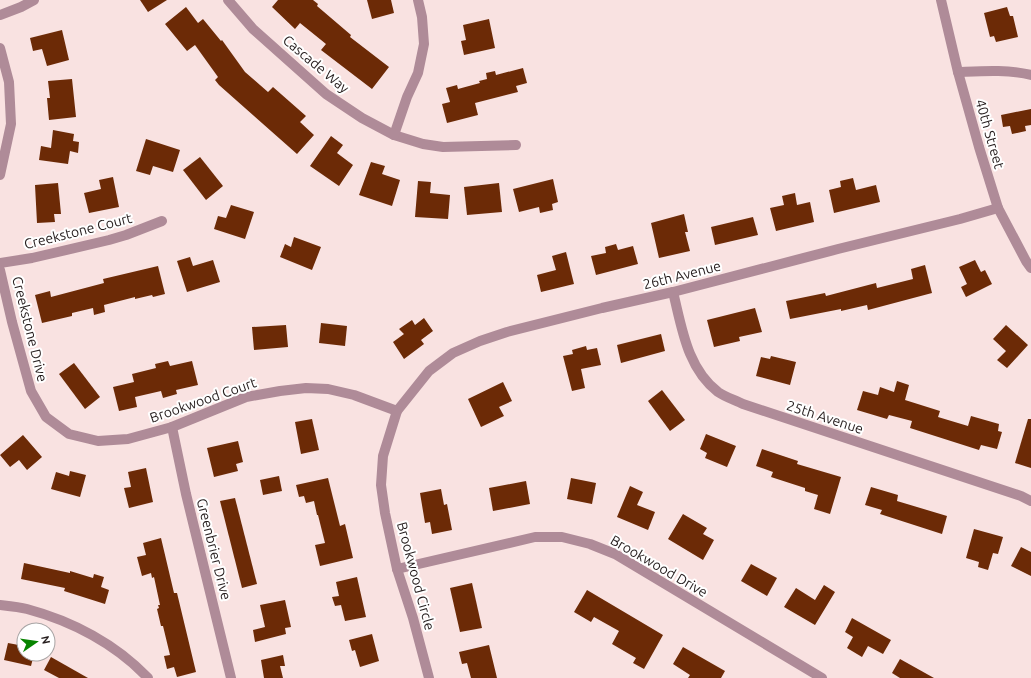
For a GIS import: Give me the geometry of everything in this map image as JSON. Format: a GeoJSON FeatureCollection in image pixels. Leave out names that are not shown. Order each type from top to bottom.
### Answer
{"type":"FeatureCollection","features":[{"type":"Feature","properties":{"kind":"street"},"geometry":{"type":"LineString","coordinates":[[0,15],[34,0]]}},
{"type":"Feature","properties":{"kind":"street","name":"Cascade Way"},"geometry":{"type":"LineString","coordinates":[[228,0],[253,29],[326,94],[362,118],[394,135],[423,144],[443,147],[516,145]]}},
{"type":"Feature","properties":{"kind":"street"},"geometry":{"type":"LineString","coordinates":[[394,135],[407,98],[418,73],[424,44],[422,17],[418,0]]}},
{"type":"Feature","properties":{"kind":"street","name":"40th Street"},"geometry":{"type":"LineString","coordinates":[[941,0],[958,72],[998,208],[1031,268]]}},
{"type":"Feature","properties":{"kind":"street"},"geometry":{"type":"LineString","coordinates":[[0,48],[8,82],[11,124],[0,175]]}},
{"type":"Feature","properties":{"kind":"street"},"geometry":{"type":"LineString","coordinates":[[958,72],[996,71],[1019,72],[1031,75]]}},
{"type":"Feature","properties":{"kind":"street","name":"26th Avenue"},"geometry":{"type":"LineString","coordinates":[[397,411],[429,371],[452,353],[480,341],[507,332],[673,292],[998,208]]}},
{"type":"Feature","properties":{"kind":"street","name":"Creekstone Court"},"geometry":{"type":"LineString","coordinates":[[0,263],[32,258],[109,240],[162,221]]}},
{"type":"Feature","properties":{"kind":"street","name":"Creekstone Drive"},"geometry":{"type":"LineString","coordinates":[[0,270],[12,322],[31,391],[46,417],[68,434],[86,438]]}},
{"type":"Feature","properties":{"kind":"street","name":"25th Avenue"},"geometry":{"type":"LineString","coordinates":[[673,292],[687,348],[699,373],[719,393],[743,404],[1031,501]]}},
{"type":"Feature","properties":{"kind":"street","name":"Brookwood Court"},"geometry":{"type":"LineString","coordinates":[[86,438],[98,441],[128,439],[172,427],[246,397],[306,388],[328,389],[354,395],[397,411]]}},
{"type":"Feature","properties":{"kind":"street","name":"Brookwood Circle"},"geometry":{"type":"LineString","coordinates":[[397,411],[382,456],[381,485],[385,513],[397,569],[413,618],[429,678]]}},
{"type":"Feature","properties":{"kind":"street","name":"Greenbrier Drive"},"geometry":{"type":"LineString","coordinates":[[172,427],[186,494],[231,678]]}},
{"type":"Feature","properties":{"kind":"street","name":"Brookwood Drive"},"geometry":{"type":"LineString","coordinates":[[397,569],[535,537],[562,537],[590,544],[615,554],[822,678]]}},
{"type":"Feature","properties":{"kind":"street"},"geometry":{"type":"LineString","coordinates":[[0,605],[26,609],[66,622],[104,642],[137,666],[148,678]]}},
{"type":"Feature","properties":{"kind":"building"},"geometry":{"type":"Polygon","coordinates":[[[140,0],[167,0],[148,12],[140,0]]]}},
{"type":"Feature","properties":{"kind":"building"},"geometry":{"type":"Polygon","coordinates":[[[278,0],[313,0],[318,4],[317,6],[351,35],[350,37],[389,67],[372,89],[321,50],[326,44],[300,23],[295,29],[272,7],[278,0]]]}},
{"type":"Feature","properties":{"kind":"building"},"geometry":{"type":"Polygon","coordinates":[[[367,0],[391,0],[394,13],[372,19],[367,0]]]}},
{"type":"Feature","properties":{"kind":"building"},"geometry":{"type":"Polygon","coordinates":[[[186,7],[198,23],[203,19],[221,41],[222,40],[245,72],[268,92],[273,87],[306,116],[300,122],[314,135],[297,154],[219,85],[215,80],[218,77],[195,45],[187,51],[165,24],[186,7]]]}},
{"type":"Feature","properties":{"kind":"building"},"geometry":{"type":"Polygon","coordinates":[[[1007,7],[1010,16],[1013,16],[1018,37],[996,42],[994,36],[990,37],[984,13],[1007,7]]]}},
{"type":"Feature","properties":{"kind":"building"},"geometry":{"type":"Polygon","coordinates":[[[489,19],[495,48],[464,55],[461,41],[466,40],[463,25],[489,19]]]}},
{"type":"Feature","properties":{"kind":"building"},"geometry":{"type":"Polygon","coordinates":[[[62,30],[69,60],[47,66],[42,49],[33,51],[30,38],[62,30]]]}},
{"type":"Feature","properties":{"kind":"building"},"geometry":{"type":"Polygon","coordinates":[[[523,68],[527,83],[516,86],[518,92],[475,103],[478,115],[447,123],[442,104],[450,102],[446,88],[457,85],[458,89],[480,83],[479,81],[487,79],[486,73],[495,71],[496,75],[523,68]]]}},
{"type":"Feature","properties":{"kind":"building"},"geometry":{"type":"Polygon","coordinates":[[[72,79],[76,117],[49,120],[47,98],[50,98],[48,81],[72,79]]]}},
{"type":"Feature","properties":{"kind":"building"},"geometry":{"type":"Polygon","coordinates":[[[1031,109],[1031,125],[1025,126],[1026,131],[1012,134],[1010,126],[1003,127],[1001,115],[1031,109]]]}},
{"type":"Feature","properties":{"kind":"building"},"geometry":{"type":"Polygon","coordinates":[[[53,130],[74,134],[73,141],[79,142],[78,153],[70,151],[68,164],[39,160],[41,146],[51,148],[53,130]]]}},
{"type":"Feature","properties":{"kind":"building"},"geometry":{"type":"Polygon","coordinates":[[[331,136],[343,145],[337,153],[353,165],[339,186],[310,166],[331,136]]]}},
{"type":"Feature","properties":{"kind":"building"},"geometry":{"type":"Polygon","coordinates":[[[146,139],[180,150],[173,172],[153,166],[150,175],[136,171],[146,139]]]}},
{"type":"Feature","properties":{"kind":"building"},"geometry":{"type":"Polygon","coordinates":[[[200,157],[223,186],[206,200],[183,170],[200,157]]]}},
{"type":"Feature","properties":{"kind":"building"},"geometry":{"type":"Polygon","coordinates":[[[371,162],[385,166],[382,174],[400,180],[392,206],[359,195],[371,162]]]}},
{"type":"Feature","properties":{"kind":"building"},"geometry":{"type":"Polygon","coordinates":[[[113,177],[119,207],[89,213],[84,193],[101,189],[99,180],[113,177]]]}},
{"type":"Feature","properties":{"kind":"building"},"geometry":{"type":"Polygon","coordinates":[[[853,178],[856,190],[876,185],[880,202],[834,213],[829,190],[841,187],[840,181],[853,178]]]}},
{"type":"Feature","properties":{"kind":"building"},"geometry":{"type":"Polygon","coordinates":[[[553,179],[558,202],[552,204],[553,210],[540,213],[539,207],[519,212],[513,189],[553,179]]]}},
{"type":"Feature","properties":{"kind":"building"},"geometry":{"type":"Polygon","coordinates":[[[418,181],[431,182],[430,193],[450,195],[448,219],[415,217],[418,181]]]}},
{"type":"Feature","properties":{"kind":"building"},"geometry":{"type":"Polygon","coordinates":[[[58,183],[61,214],[54,214],[55,222],[37,223],[35,185],[58,183]]]}},
{"type":"Feature","properties":{"kind":"building"},"geometry":{"type":"Polygon","coordinates":[[[499,183],[502,212],[467,215],[464,187],[499,183]]]}},
{"type":"Feature","properties":{"kind":"building"},"geometry":{"type":"Polygon","coordinates":[[[795,193],[797,205],[810,202],[814,222],[776,231],[770,208],[784,205],[782,196],[795,193]]]}},
{"type":"Feature","properties":{"kind":"building"},"geometry":{"type":"Polygon","coordinates":[[[231,205],[254,212],[245,239],[214,229],[218,216],[226,218],[231,205]]]}},
{"type":"Feature","properties":{"kind":"building"},"geometry":{"type":"Polygon","coordinates":[[[684,214],[688,232],[685,232],[690,251],[659,258],[651,223],[684,214]]]}},
{"type":"Feature","properties":{"kind":"building"},"geometry":{"type":"Polygon","coordinates":[[[753,217],[758,235],[715,245],[711,227],[753,217]]]}},
{"type":"Feature","properties":{"kind":"building"},"geometry":{"type":"Polygon","coordinates":[[[294,237],[321,247],[312,270],[280,257],[285,244],[291,247],[294,237]]]}},
{"type":"Feature","properties":{"kind":"building"},"geometry":{"type":"Polygon","coordinates":[[[616,244],[618,250],[633,246],[638,264],[596,275],[591,256],[606,253],[605,247],[616,244]]]}},
{"type":"Feature","properties":{"kind":"building"},"geometry":{"type":"Polygon","coordinates":[[[566,252],[574,284],[541,292],[537,275],[556,270],[552,256],[566,252]]]}},
{"type":"Feature","properties":{"kind":"building"},"geometry":{"type":"Polygon","coordinates":[[[190,257],[193,266],[213,260],[220,282],[187,292],[177,261],[190,257]]]}},
{"type":"Feature","properties":{"kind":"building"},"geometry":{"type":"Polygon","coordinates":[[[975,260],[981,272],[985,270],[992,284],[966,297],[961,287],[967,284],[959,267],[975,260]]]}},
{"type":"Feature","properties":{"kind":"building"},"geometry":{"type":"Polygon","coordinates":[[[925,265],[932,293],[868,310],[867,305],[841,311],[841,309],[790,319],[786,301],[825,293],[826,296],[876,283],[877,288],[913,279],[911,269],[925,265]]]}},
{"type":"Feature","properties":{"kind":"building"},"geometry":{"type":"Polygon","coordinates":[[[158,266],[165,294],[135,299],[135,297],[104,305],[105,312],[94,315],[93,308],[72,313],[72,316],[42,323],[35,295],[50,291],[51,297],[104,283],[103,279],[158,266]]]}},
{"type":"Feature","properties":{"kind":"building"},"geometry":{"type":"Polygon","coordinates":[[[755,308],[762,332],[739,337],[740,341],[714,347],[707,320],[755,308]]]}},
{"type":"Feature","properties":{"kind":"building"},"geometry":{"type":"Polygon","coordinates":[[[424,318],[433,331],[421,340],[424,344],[404,359],[393,342],[404,334],[399,329],[412,320],[415,325],[424,318]]]}},
{"type":"Feature","properties":{"kind":"building"},"geometry":{"type":"Polygon","coordinates":[[[321,323],[347,326],[345,346],[319,343],[321,323]]]}},
{"type":"Feature","properties":{"kind":"building"},"geometry":{"type":"Polygon","coordinates":[[[286,325],[288,347],[254,350],[252,327],[286,325]]]}},
{"type":"Feature","properties":{"kind":"building"},"geometry":{"type":"Polygon","coordinates":[[[1006,325],[1028,345],[1007,368],[997,360],[1006,351],[993,339],[1006,325]]]}},
{"type":"Feature","properties":{"kind":"building"},"geometry":{"type":"Polygon","coordinates":[[[661,334],[665,351],[621,363],[617,345],[661,334]]]}},
{"type":"Feature","properties":{"kind":"building"},"geometry":{"type":"Polygon","coordinates":[[[586,346],[587,350],[597,348],[601,365],[581,369],[585,388],[572,391],[563,356],[573,354],[572,350],[586,346]]]}},
{"type":"Feature","properties":{"kind":"building"},"geometry":{"type":"Polygon","coordinates":[[[771,356],[796,362],[790,385],[756,376],[761,357],[770,359],[771,356]]]}},
{"type":"Feature","properties":{"kind":"building"},"geometry":{"type":"Polygon","coordinates":[[[168,361],[170,366],[192,361],[198,385],[176,390],[177,394],[163,398],[161,391],[135,397],[137,407],[119,411],[113,387],[134,382],[132,374],[156,368],[155,364],[168,361]]]}},
{"type":"Feature","properties":{"kind":"building"},"geometry":{"type":"Polygon","coordinates":[[[74,363],[100,397],[85,409],[59,374],[74,363]]]}},
{"type":"Feature","properties":{"kind":"building"},"geometry":{"type":"Polygon","coordinates":[[[897,381],[909,385],[905,400],[940,411],[938,417],[968,426],[971,416],[999,424],[998,431],[1002,432],[997,449],[981,445],[979,450],[910,428],[912,421],[889,415],[887,419],[857,410],[863,391],[878,395],[880,387],[894,392],[897,381]]]}},
{"type":"Feature","properties":{"kind":"building"},"geometry":{"type":"Polygon","coordinates":[[[503,382],[512,401],[499,407],[504,416],[481,427],[468,399],[503,382]]]}},
{"type":"Feature","properties":{"kind":"building"},"geometry":{"type":"Polygon","coordinates":[[[662,390],[685,420],[670,431],[648,401],[662,390]]]}},
{"type":"Feature","properties":{"kind":"building"},"geometry":{"type":"Polygon","coordinates":[[[312,419],[319,450],[301,454],[295,422],[312,419]]]}},
{"type":"Feature","properties":{"kind":"building"},"geometry":{"type":"Polygon","coordinates":[[[1028,419],[1031,419],[1031,468],[1015,463],[1028,419]]]}},
{"type":"Feature","properties":{"kind":"building"},"geometry":{"type":"Polygon","coordinates":[[[706,434],[736,446],[727,467],[705,458],[707,453],[700,449],[706,434]]]}},
{"type":"Feature","properties":{"kind":"building"},"geometry":{"type":"Polygon","coordinates":[[[23,435],[42,457],[27,470],[19,460],[10,467],[0,455],[23,435]]]}},
{"type":"Feature","properties":{"kind":"building"},"geometry":{"type":"Polygon","coordinates":[[[238,441],[243,462],[236,464],[238,471],[214,477],[207,448],[238,441]]]}},
{"type":"Feature","properties":{"kind":"building"},"geometry":{"type":"Polygon","coordinates":[[[762,449],[798,461],[797,464],[841,477],[830,514],[814,509],[818,495],[805,491],[805,488],[771,477],[773,472],[756,466],[762,449]]]}},
{"type":"Feature","properties":{"kind":"building"},"geometry":{"type":"Polygon","coordinates":[[[146,468],[153,502],[129,508],[124,488],[131,487],[128,472],[146,468]]]}},
{"type":"Feature","properties":{"kind":"building"},"geometry":{"type":"Polygon","coordinates":[[[70,471],[86,475],[80,497],[51,489],[56,472],[69,476],[70,471]]]}},
{"type":"Feature","properties":{"kind":"building"},"geometry":{"type":"Polygon","coordinates":[[[279,476],[282,491],[263,495],[260,480],[279,476]]]}},
{"type":"Feature","properties":{"kind":"building"},"geometry":{"type":"Polygon","coordinates":[[[328,478],[340,526],[345,524],[353,558],[320,566],[315,545],[325,543],[314,501],[306,503],[304,496],[299,497],[296,485],[328,478]]]}},
{"type":"Feature","properties":{"kind":"building"},"geometry":{"type":"Polygon","coordinates":[[[571,478],[596,483],[592,504],[567,499],[571,478]]]}},
{"type":"Feature","properties":{"kind":"building"},"geometry":{"type":"Polygon","coordinates":[[[526,481],[530,504],[493,511],[489,488],[526,481]]]}},
{"type":"Feature","properties":{"kind":"building"},"geometry":{"type":"Polygon","coordinates":[[[630,486],[643,492],[637,505],[655,512],[648,530],[617,517],[630,486]]]}},
{"type":"Feature","properties":{"kind":"building"},"geometry":{"type":"Polygon","coordinates":[[[871,487],[898,495],[897,501],[947,516],[942,534],[880,514],[882,510],[865,505],[871,487]]]}},
{"type":"Feature","properties":{"kind":"building"},"geometry":{"type":"Polygon","coordinates":[[[441,489],[444,505],[447,504],[452,530],[432,534],[430,522],[425,523],[420,493],[441,489]]]}},
{"type":"Feature","properties":{"kind":"building"},"geometry":{"type":"Polygon","coordinates":[[[235,498],[257,584],[242,588],[220,501],[235,498]]]}},
{"type":"Feature","properties":{"kind":"building"},"geometry":{"type":"Polygon","coordinates":[[[683,514],[707,528],[703,534],[714,540],[703,560],[668,539],[683,514]]]}},
{"type":"Feature","properties":{"kind":"building"},"geometry":{"type":"Polygon","coordinates":[[[974,529],[1003,537],[998,554],[993,553],[988,570],[978,567],[979,562],[966,558],[974,529]]]}},
{"type":"Feature","properties":{"kind":"building"},"geometry":{"type":"Polygon","coordinates":[[[161,538],[174,593],[177,593],[196,672],[177,677],[174,667],[167,669],[164,656],[170,655],[157,609],[159,608],[158,605],[160,605],[154,577],[152,578],[151,573],[142,576],[137,557],[146,555],[143,543],[161,538]]]}},
{"type":"Feature","properties":{"kind":"building"},"geometry":{"type":"Polygon","coordinates":[[[1021,547],[1031,552],[1031,576],[1011,566],[1021,547]]]}},
{"type":"Feature","properties":{"kind":"building"},"geometry":{"type":"Polygon","coordinates":[[[24,563],[70,573],[70,571],[93,578],[94,574],[104,577],[101,587],[109,590],[105,604],[64,591],[65,588],[21,579],[24,563]]]}},
{"type":"Feature","properties":{"kind":"building"},"geometry":{"type":"Polygon","coordinates":[[[751,564],[777,578],[767,596],[741,581],[751,564]]]}},
{"type":"Feature","properties":{"kind":"building"},"geometry":{"type":"Polygon","coordinates":[[[357,577],[366,617],[345,621],[341,605],[335,606],[332,597],[339,596],[336,582],[357,577]]]}},
{"type":"Feature","properties":{"kind":"building"},"geometry":{"type":"Polygon","coordinates":[[[472,583],[482,628],[460,632],[450,588],[472,583]]]}},
{"type":"Feature","properties":{"kind":"building"},"geometry":{"type":"Polygon","coordinates":[[[824,585],[835,592],[815,625],[784,607],[796,588],[815,600],[824,585]]]}},
{"type":"Feature","properties":{"kind":"building"},"geometry":{"type":"Polygon","coordinates":[[[587,590],[663,635],[644,669],[633,663],[636,658],[612,644],[619,631],[594,617],[591,622],[574,612],[587,590]]]}},
{"type":"Feature","properties":{"kind":"building"},"geometry":{"type":"Polygon","coordinates":[[[285,600],[291,627],[285,628],[286,634],[255,642],[253,630],[265,627],[260,605],[285,600]]]}},
{"type":"Feature","properties":{"kind":"building"},"geometry":{"type":"Polygon","coordinates":[[[852,618],[891,640],[883,654],[868,646],[862,657],[847,648],[853,637],[845,632],[852,618]]]}},
{"type":"Feature","properties":{"kind":"building"},"geometry":{"type":"Polygon","coordinates":[[[372,634],[379,661],[360,667],[355,650],[352,651],[349,640],[372,634]]]}},
{"type":"Feature","properties":{"kind":"building"},"geometry":{"type":"Polygon","coordinates":[[[8,643],[16,644],[16,662],[32,662],[31,666],[4,660],[8,643]]]}},
{"type":"Feature","properties":{"kind":"building"},"geometry":{"type":"Polygon","coordinates":[[[489,645],[497,678],[471,678],[467,663],[462,664],[459,652],[489,645]]]}},
{"type":"Feature","properties":{"kind":"building"},"geometry":{"type":"Polygon","coordinates":[[[683,647],[725,671],[721,678],[688,678],[690,675],[673,664],[683,647]]]}},
{"type":"Feature","properties":{"kind":"building"},"geometry":{"type":"Polygon","coordinates":[[[283,655],[285,666],[280,666],[283,678],[264,678],[261,660],[283,655]]]}},
{"type":"Feature","properties":{"kind":"building"},"geometry":{"type":"Polygon","coordinates":[[[900,659],[934,678],[900,678],[892,673],[900,659]]]}},
{"type":"Feature","properties":{"kind":"building"},"geometry":{"type":"Polygon","coordinates":[[[56,660],[88,678],[59,678],[44,670],[48,662],[56,662],[56,660]]]}}]}
